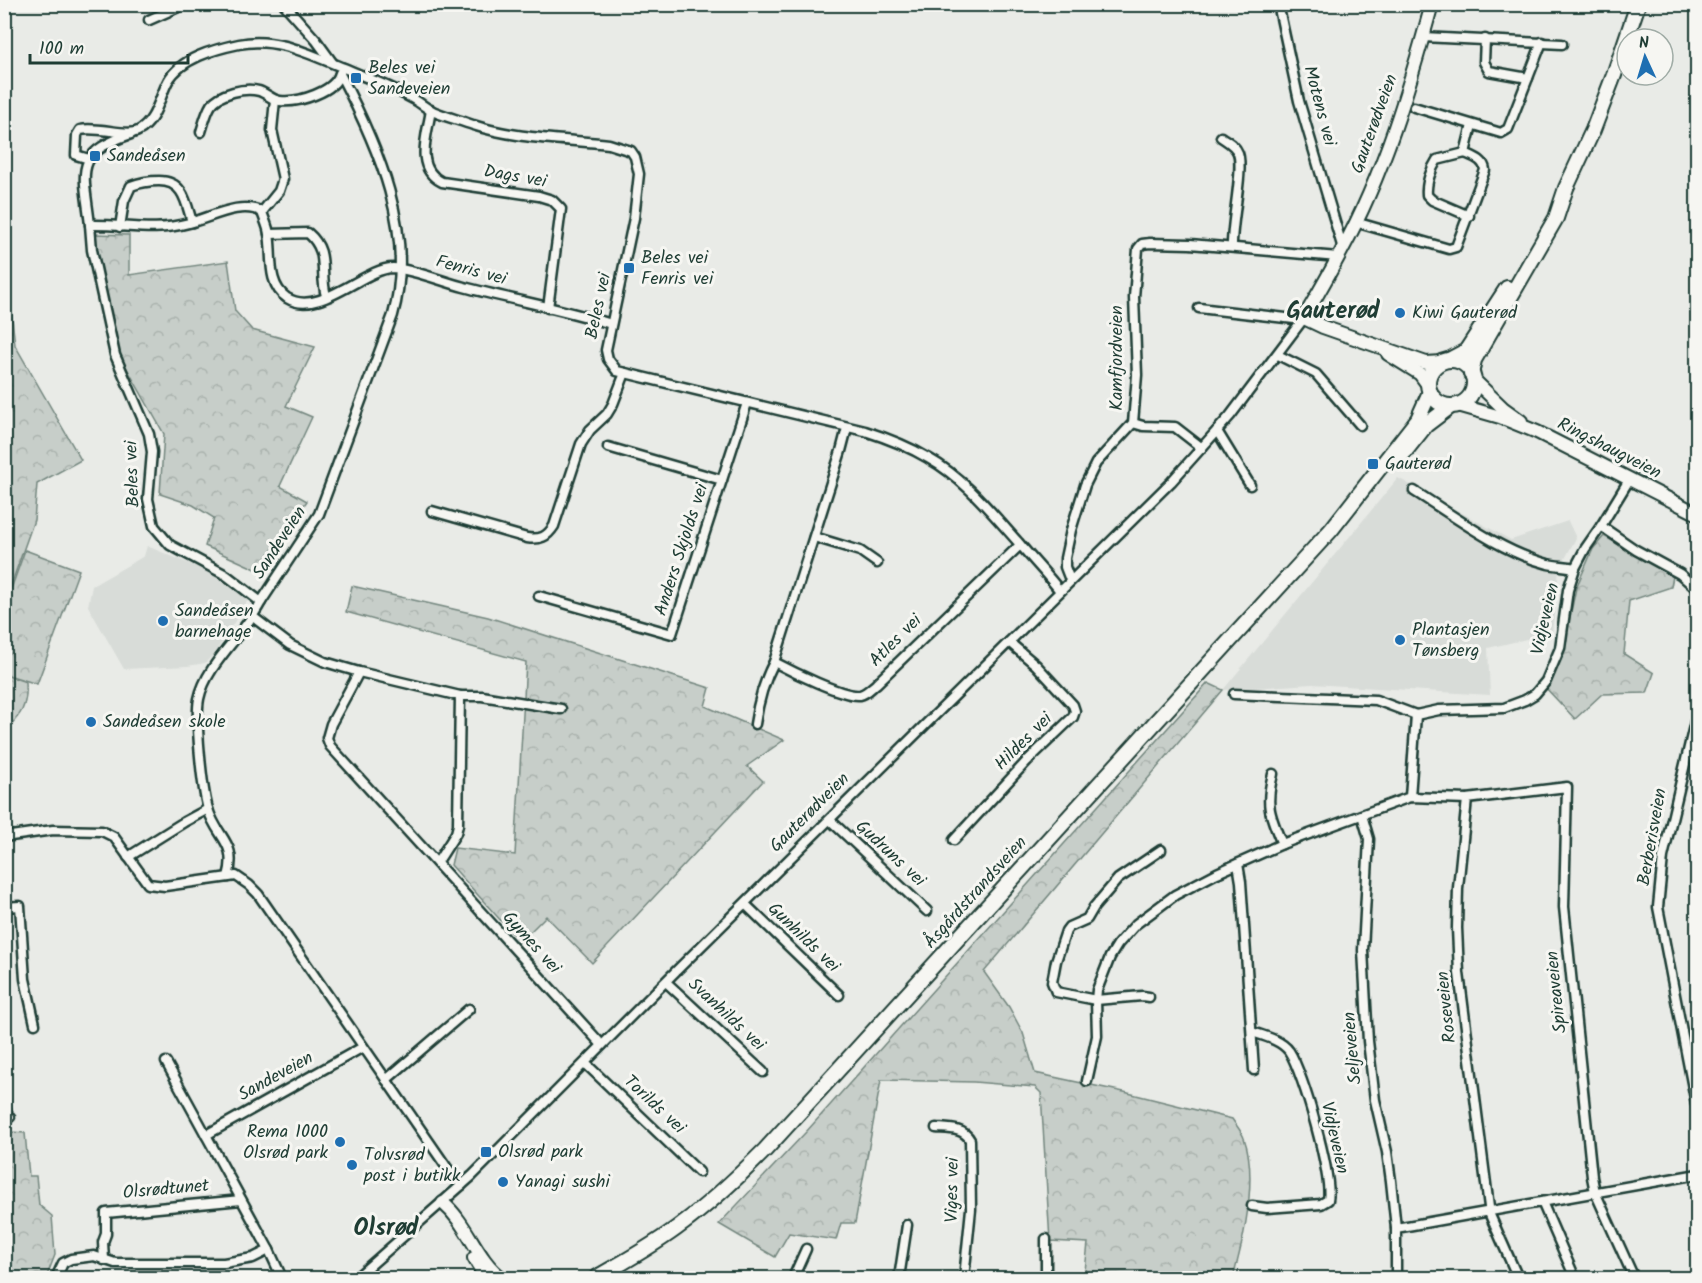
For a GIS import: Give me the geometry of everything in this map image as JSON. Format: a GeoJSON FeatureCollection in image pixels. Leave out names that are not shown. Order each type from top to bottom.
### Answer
{"type":"FeatureCollection","features":[{"type":"Feature","properties":{"kind":"main road","name":"Gauterødveien"},"geometry":{"type":"LineString","coordinates":[[1303,319],[1340,253],[1391,138],[1432,4]]}},
{"type":"Feature","properties":{"kind":"main road","name":"Åsgårdstrandsveien"},"geometry":{"type":"LineString","coordinates":[[1353,505],[1379,483],[1426,425],[1469,397],[1472,391],[1474,360],[1556,218],[1566,188],[1606,97],[1638,4]]}},
{"type":"Feature","properties":{"kind":"main road","name":"Åsgårdstrandsveien"},"geometry":{"type":"LineString","coordinates":[[596,1278],[648,1248],[685,1223],[728,1187],[765,1150],[1353,505],[1418,419],[1429,389],[1431,372],[1466,351],[1513,278],[1566,188]]}},
{"type":"Feature","properties":{"kind":"main road"},"geometry":{"type":"LineString","coordinates":[[1303,319],[1426,363],[1446,361],[1461,363],[1472,376]]}},
{"type":"Feature","properties":{"kind":"main road"},"geometry":{"type":"LineString","coordinates":[[1366,342],[1420,374],[1439,403],[1455,406]]}},
{"type":"Feature","properties":{"kind":"main road","name":"Ringshaugveien"},"geometry":{"type":"LineString","coordinates":[[1472,376],[1503,408],[1537,432]]}},
{"type":"Feature","properties":{"kind":"main road","name":"Ringshaugveien"},"geometry":{"type":"LineString","coordinates":[[1455,406],[1500,417],[1537,432],[1698,514]]}},
{"type":"Feature","properties":{"kind":"main road"},"geometry":{"type":"LineString","coordinates":[[443,1203],[447,1215],[486,1278]]}},
{"type":"Feature","properties":{"kind":"main road"},"geometry":{"type":"LineString","coordinates":[[443,1203],[455,1214],[488,1265],[502,1278]]}},
{"type":"Feature","properties":{"kind":"street"},"geometry":{"type":"LineString","coordinates":[[149,20],[184,4]]}},
{"type":"Feature","properties":{"kind":"street","name":"Sandeveien"},"geometry":{"type":"LineString","coordinates":[[228,877],[232,864],[228,845],[213,823],[208,809],[200,739],[199,700],[208,675],[253,617],[319,514],[393,315],[398,297],[400,270],[394,211],[385,175],[371,138],[337,68],[284,4]]}},
{"type":"Feature","properties":{"kind":"street","name":"Motens vei"},"geometry":{"type":"LineString","coordinates":[[1278,4],[1299,101],[1340,253]]}},
{"type":"Feature","properties":{"kind":"street"},"geometry":{"type":"LineString","coordinates":[[1423,37],[1562,44]]}},
{"type":"Feature","properties":{"kind":"street"},"geometry":{"type":"LineString","coordinates":[[1485,39],[1484,62],[1489,71],[1528,78]]}},
{"type":"Feature","properties":{"kind":"street","name":"Gauterødveien"},"geometry":{"type":"LineString","coordinates":[[1414,107],[1501,133],[1505,132],[1519,105],[1542,42]]}},
{"type":"Feature","properties":{"kind":"street","name":"Beles vei"},"geometry":{"type":"LineString","coordinates":[[261,602],[226,575],[170,545],[154,526],[148,498],[152,452],[149,434],[115,354],[92,250],[93,225],[85,166],[100,147],[145,127],[152,119],[169,80],[179,68],[208,53],[241,44],[261,43],[299,50],[415,99],[431,110],[498,131],[609,144],[631,151],[635,157],[639,174],[637,199],[618,301],[606,350],[608,358],[617,371],[625,373]]}},
{"type":"Feature","properties":{"kind":"street"},"geometry":{"type":"LineString","coordinates":[[201,132],[215,100],[245,90],[258,90],[276,100],[303,99],[315,95],[337,80],[337,68]]}},
{"type":"Feature","properties":{"kind":"street"},"geometry":{"type":"LineString","coordinates":[[93,225],[156,228],[192,222],[242,208],[262,212],[279,191],[283,179],[272,130],[276,100]]}},
{"type":"Feature","properties":{"kind":"street","name":"Dags vei"},"geometry":{"type":"LineString","coordinates":[[431,110],[425,164],[428,173],[434,179],[539,196],[552,200],[561,209],[548,308]]}},
{"type":"Feature","properties":{"kind":"street"},"geometry":{"type":"LineString","coordinates":[[1465,153],[1472,125]]}},
{"type":"Feature","properties":{"kind":"street"},"geometry":{"type":"LineString","coordinates":[[89,159],[76,155],[76,135],[80,130],[101,128],[132,134]]}},
{"type":"Feature","properties":{"kind":"street"},"geometry":{"type":"LineString","coordinates":[[1221,137],[1233,146],[1239,155],[1231,232],[1232,247]]}},
{"type":"Feature","properties":{"kind":"street"},"geometry":{"type":"LineString","coordinates":[[1355,222],[1449,249],[1458,244],[1469,216],[1480,187],[1485,167],[1479,159],[1465,153],[1437,160],[1426,188],[1427,195],[1432,200],[1469,216]]}},
{"type":"Feature","properties":{"kind":"street"},"geometry":{"type":"LineString","coordinates":[[120,227],[124,201],[131,186],[147,181],[164,181],[177,186],[182,191],[192,222]]}},
{"type":"Feature","properties":{"kind":"street","name":"Fenris vei"},"geometry":{"type":"LineString","coordinates":[[262,212],[269,234],[274,282],[285,297],[301,303],[309,303],[345,290],[380,271],[393,268],[611,324]]}},
{"type":"Feature","properties":{"kind":"street"},"geometry":{"type":"LineString","coordinates":[[269,234],[308,233],[316,240],[321,251],[323,286],[326,296]]}},
{"type":"Feature","properties":{"kind":"street","name":"Kamfjordveien"},"geometry":{"type":"LineString","coordinates":[[1070,580],[1065,567],[1065,558],[1084,485],[1096,464],[1133,423],[1137,375],[1134,297],[1138,249],[1142,244],[1161,243],[1340,253]]}},
{"type":"Feature","properties":{"kind":"street"},"geometry":{"type":"LineString","coordinates":[[1199,308],[1303,319]]}},
{"type":"Feature","properties":{"kind":"street","name":"Gauterødveien"},"geometry":{"type":"LineString","coordinates":[[356,1278],[462,1185],[1171,482],[1217,431],[1278,355],[1303,319]]}},
{"type":"Feature","properties":{"kind":"street"},"geometry":{"type":"LineString","coordinates":[[1278,355],[1316,374],[1360,425]]}},
{"type":"Feature","properties":{"kind":"street"},"geometry":{"type":"LineString","coordinates":[[432,511],[527,538],[536,539],[548,535],[554,526],[580,444],[613,404],[625,373],[885,437],[928,457],[969,489],[1060,591]]}},
{"type":"Feature","properties":{"kind":"street","name":"Anders Skjolds vei"},"geometry":{"type":"LineString","coordinates":[[539,596],[672,634],[747,403]]}},
{"type":"Feature","properties":{"kind":"street"},"geometry":{"type":"LineString","coordinates":[[1133,423],[1143,426],[1175,427],[1202,448]]}},
{"type":"Feature","properties":{"kind":"street"},"geometry":{"type":"LineString","coordinates":[[755,724],[769,672],[847,428]]}},
{"type":"Feature","properties":{"kind":"street"},"geometry":{"type":"LineString","coordinates":[[1217,431],[1250,485]]}},
{"type":"Feature","properties":{"kind":"street","name":"Anders Skjolds vei"},"geometry":{"type":"LineString","coordinates":[[608,447],[722,480]]}},
{"type":"Feature","properties":{"kind":"street","name":"Vidjeveien"},"geometry":{"type":"LineString","coordinates":[[1416,715],[1439,710],[1504,708],[1535,694],[1546,681],[1560,648],[1569,590],[1575,568],[1629,480]]}},
{"type":"Feature","properties":{"kind":"street","name":"Vidjeveien"},"geometry":{"type":"LineString","coordinates":[[1414,491],[1496,543],[1519,554],[1549,564],[1575,568]]}},
{"type":"Feature","properties":{"kind":"street"},"geometry":{"type":"LineString","coordinates":[[1601,526],[1636,550],[1680,574],[1698,590]]}},
{"type":"Feature","properties":{"kind":"street"},"geometry":{"type":"LineString","coordinates":[[814,537],[860,551],[877,563]]}},
{"type":"Feature","properties":{"kind":"street","name":"Atles vei"},"geometry":{"type":"LineString","coordinates":[[774,662],[846,693],[864,694],[1020,545]]}},
{"type":"Feature","properties":{"kind":"street"},"geometry":{"type":"LineString","coordinates":[[253,617],[298,650],[325,662],[460,696],[501,699],[561,709]]}},
{"type":"Feature","properties":{"kind":"street","name":"Hildes vei"},"geometry":{"type":"LineString","coordinates":[[954,840],[1026,761],[1073,717],[1075,711],[1073,705],[1036,665],[1009,642]]}},
{"type":"Feature","properties":{"kind":"street","name":"Gymes vei"},"geometry":{"type":"LineString","coordinates":[[359,672],[331,724],[327,738],[330,746],[602,1045]]}},
{"type":"Feature","properties":{"kind":"street"},"geometry":{"type":"LineString","coordinates":[[1234,694],[1376,700],[1416,715],[1410,797]]}},
{"type":"Feature","properties":{"kind":"street"},"geometry":{"type":"LineString","coordinates":[[437,863],[456,833],[458,825],[460,696]]}},
{"type":"Feature","properties":{"kind":"street","name":"Berberisveien"},"geometry":{"type":"LineString","coordinates":[[1698,709],[1663,857],[1658,908],[1698,1114]]}},
{"type":"Feature","properties":{"kind":"street"},"geometry":{"type":"LineString","coordinates":[[1273,774],[1269,792],[1269,810],[1282,844]]}},
{"type":"Feature","properties":{"kind":"street","name":"Spireaveien"},"geometry":{"type":"LineString","coordinates":[[1467,799],[1567,788],[1564,907],[1595,1192],[1634,1278]]}},
{"type":"Feature","properties":{"kind":"street"},"geometry":{"type":"LineString","coordinates":[[1088,1081],[1097,1036],[1097,990],[1110,957],[1136,924],[1175,895],[1282,844],[1410,797],[1467,799]]}},
{"type":"Feature","properties":{"kind":"street","name":"Roseveien"},"geometry":{"type":"LineString","coordinates":[[1467,799],[1458,888],[1459,974],[1490,1211],[1494,1226],[1518,1278]]}},
{"type":"Feature","properties":{"kind":"street"},"geometry":{"type":"LineString","coordinates":[[128,857],[208,809]]}},
{"type":"Feature","properties":{"kind":"street","name":"Seljeveien"},"geometry":{"type":"LineString","coordinates":[[1362,814],[1369,839],[1363,950],[1368,1041],[1375,1100],[1387,1152],[1396,1228],[1396,1278]]}},
{"type":"Feature","properties":{"kind":"street","name":"Gudruns vei"},"geometry":{"type":"LineString","coordinates":[[830,820],[927,911]]}},
{"type":"Feature","properties":{"kind":"street"},"geometry":{"type":"LineString","coordinates":[[4,837],[53,830],[102,831],[114,837],[144,881],[153,886],[228,877],[240,878],[258,894],[452,1175],[462,1185]]}},
{"type":"Feature","properties":{"kind":"street"},"geometry":{"type":"LineString","coordinates":[[1149,998],[1142,996],[1096,1000],[1056,992],[1052,986],[1056,961],[1070,927],[1087,919],[1094,907],[1118,879],[1161,850]]}},
{"type":"Feature","properties":{"kind":"street"},"geometry":{"type":"LineString","coordinates":[[1238,864],[1254,1070]]}},
{"type":"Feature","properties":{"kind":"street","name":"Gunhilds vei"},"geometry":{"type":"LineString","coordinates":[[745,904],[839,996]]}},
{"type":"Feature","properties":{"kind":"street"},"geometry":{"type":"LineString","coordinates":[[4,907],[20,906],[26,979],[35,1024]]}},
{"type":"Feature","properties":{"kind":"street","name":"Svanhilds vei"},"geometry":{"type":"LineString","coordinates":[[666,982],[763,1072]]}},
{"type":"Feature","properties":{"kind":"street"},"geometry":{"type":"LineString","coordinates":[[386,1080],[470,1009]]}},
{"type":"Feature","properties":{"kind":"street","name":"Vidjeveien"},"geometry":{"type":"LineString","coordinates":[[1252,1032],[1283,1046],[1293,1059],[1319,1136],[1329,1196],[1328,1200],[1321,1204],[1267,1208],[1252,1206]]}},
{"type":"Feature","properties":{"kind":"street","name":"Sandeveien"},"geometry":{"type":"LineString","coordinates":[[206,1135],[363,1047]]}},
{"type":"Feature","properties":{"kind":"street"},"geometry":{"type":"LineString","coordinates":[[166,1062],[282,1278]]}},
{"type":"Feature","properties":{"kind":"street","name":"Torilds vei"},"geometry":{"type":"LineString","coordinates":[[585,1062],[699,1172]]}},
{"type":"Feature","properties":{"kind":"street"},"geometry":{"type":"LineString","coordinates":[[4,1100],[7,1116],[10,1117]]}},
{"type":"Feature","properties":{"kind":"street","name":"Viges vei"},"geometry":{"type":"LineString","coordinates":[[936,1128],[960,1131],[970,1140],[971,1209],[964,1278]]}},
{"type":"Feature","properties":{"kind":"street"},"geometry":{"type":"LineString","coordinates":[[1396,1228],[1698,1174]]}},
{"type":"Feature","properties":{"kind":"street","name":"Olsrødtunet"},"geometry":{"type":"LineString","coordinates":[[104,1260],[106,1213],[241,1200]]}},
{"type":"Feature","properties":{"kind":"street"},"geometry":{"type":"LineString","coordinates":[[1542,1202],[1575,1278]]}},
{"type":"Feature","properties":{"kind":"street"},"geometry":{"type":"LineString","coordinates":[[899,1278],[907,1225]]}},
{"type":"Feature","properties":{"kind":"street"},"geometry":{"type":"LineString","coordinates":[[1023,1278],[1040,1278],[1047,1274],[1046,1239]]}},
{"type":"Feature","properties":{"kind":"street"},"geometry":{"type":"LineString","coordinates":[[793,1278],[806,1249]]}},
{"type":"Feature","properties":{"kind":"street"},"geometry":{"type":"LineString","coordinates":[[56,1278],[67,1260],[94,1256],[115,1263],[225,1263],[253,1258],[269,1250]]}},
{"type":"Feature","properties":{"kind":"shaded area"},"geometry":{"type":"Polygon","coordinates":[[[1398,478],[1511,540],[1568,521],[1576,538],[1559,570],[1552,633],[1488,648],[1490,695],[1312,684],[1223,690],[1398,478]]]}},
{"type":"Feature","properties":{"kind":"shaded area"},"geometry":{"type":"Polygon","coordinates":[[[147,546],[219,576],[248,600],[215,653],[205,663],[124,669],[88,606],[92,586],[144,556],[147,546]]]}},
{"type":"Feature","properties":{"kind":"green space"},"geometry":{"type":"Polygon","coordinates":[[[94,234],[129,235],[129,275],[228,261],[235,311],[252,330],[315,347],[286,406],[312,417],[280,486],[307,501],[258,570],[205,546],[214,518],[193,505],[160,494],[164,434],[120,356],[94,234]]]}},
{"type":"Feature","properties":{"kind":"green space"},"geometry":{"type":"Polygon","coordinates":[[[5,256],[15,345],[81,460],[37,484],[34,520],[5,602],[5,256]]]}},
{"type":"Feature","properties":{"kind":"green space"},"geometry":{"type":"Polygon","coordinates":[[[1604,536],[1673,576],[1671,587],[1629,601],[1624,654],[1654,673],[1647,693],[1602,694],[1575,719],[1545,687],[1566,636],[1576,588],[1593,549],[1604,536]]]}},
{"type":"Feature","properties":{"kind":"green space"},"geometry":{"type":"Polygon","coordinates":[[[25,550],[79,570],[37,684],[5,674],[5,606],[25,550]]]}},
{"type":"Feature","properties":{"kind":"green space"},"geometry":{"type":"Polygon","coordinates":[[[352,586],[488,617],[710,688],[705,706],[784,740],[747,766],[763,781],[592,963],[546,916],[520,942],[451,865],[455,848],[515,855],[526,662],[346,612],[352,586]]]}},
{"type":"Feature","properties":{"kind":"green space"},"geometry":{"type":"Polygon","coordinates":[[[5,675],[26,682],[26,698],[22,710],[5,731],[5,675]]]}},
{"type":"Feature","properties":{"kind":"green space"},"geometry":{"type":"Polygon","coordinates":[[[1208,683],[1223,690],[984,972],[1009,1007],[1023,1033],[1035,1073],[1232,1119],[1244,1138],[1250,1171],[1245,1227],[1233,1278],[1154,1278],[1085,1271],[1088,1243],[1050,1241],[1041,1093],[1035,1087],[974,1082],[881,1080],[855,1223],[841,1223],[836,1240],[789,1233],[775,1257],[719,1224],[806,1132],[1208,683]]]}},
{"type":"Feature","properties":{"kind":"green space"},"geometry":{"type":"Polygon","coordinates":[[[5,1127],[11,1132],[25,1133],[29,1176],[36,1176],[39,1205],[52,1216],[55,1255],[46,1278],[5,1278],[5,1127]]]}},
{"type":"Feature","properties":{"kind":"place","name":"Beles vei Sandeveien"},"geometry":{"type":"Point","coordinates":[356,78]}},
{"type":"Feature","properties":{"kind":"place","name":"Sandeåsen"},"geometry":{"type":"Point","coordinates":[95,156]}},
{"type":"Feature","properties":{"kind":"place","name":"Beles vei Fenris vei"},"geometry":{"type":"Point","coordinates":[629,268]}},
{"type":"Feature","properties":{"kind":"place","name":"Kiwi Gauterød"},"geometry":{"type":"Point","coordinates":[1400,313]}},
{"type":"Feature","properties":{"kind":"place","name":"Gauterød"},"geometry":{"type":"Point","coordinates":[1373,464]}},
{"type":"Feature","properties":{"kind":"place","name":"Sandeåsen barnehage"},"geometry":{"type":"Point","coordinates":[163,621]}},
{"type":"Feature","properties":{"kind":"place","name":"Plantasjen Tønsberg"},"geometry":{"type":"Point","coordinates":[1400,640]}},
{"type":"Feature","properties":{"kind":"place","name":"Sandeåsen skole"},"geometry":{"type":"Point","coordinates":[91,722]}},
{"type":"Feature","properties":{"kind":"place","name":"Rema 1000 Olsrød park"},"geometry":{"type":"Point","coordinates":[340,1142]}},
{"type":"Feature","properties":{"kind":"place","name":"Olsrød park"},"geometry":{"type":"Point","coordinates":[486,1152]}},
{"type":"Feature","properties":{"kind":"place","name":"Tolvsrød post i butikk"},"geometry":{"type":"Point","coordinates":[352,1165]}},
{"type":"Feature","properties":{"kind":"place","name":"Yanagi sushi"},"geometry":{"type":"Point","coordinates":[503,1182]}},
{"type":"Feature","properties":{"kind":"district","name":"Gauterød"},"geometry":{"type":"Point","coordinates":[1333,311]}},
{"type":"Feature","properties":{"kind":"district","name":"Olsrød"},"geometry":{"type":"Point","coordinates":[386,1228]}}]}
